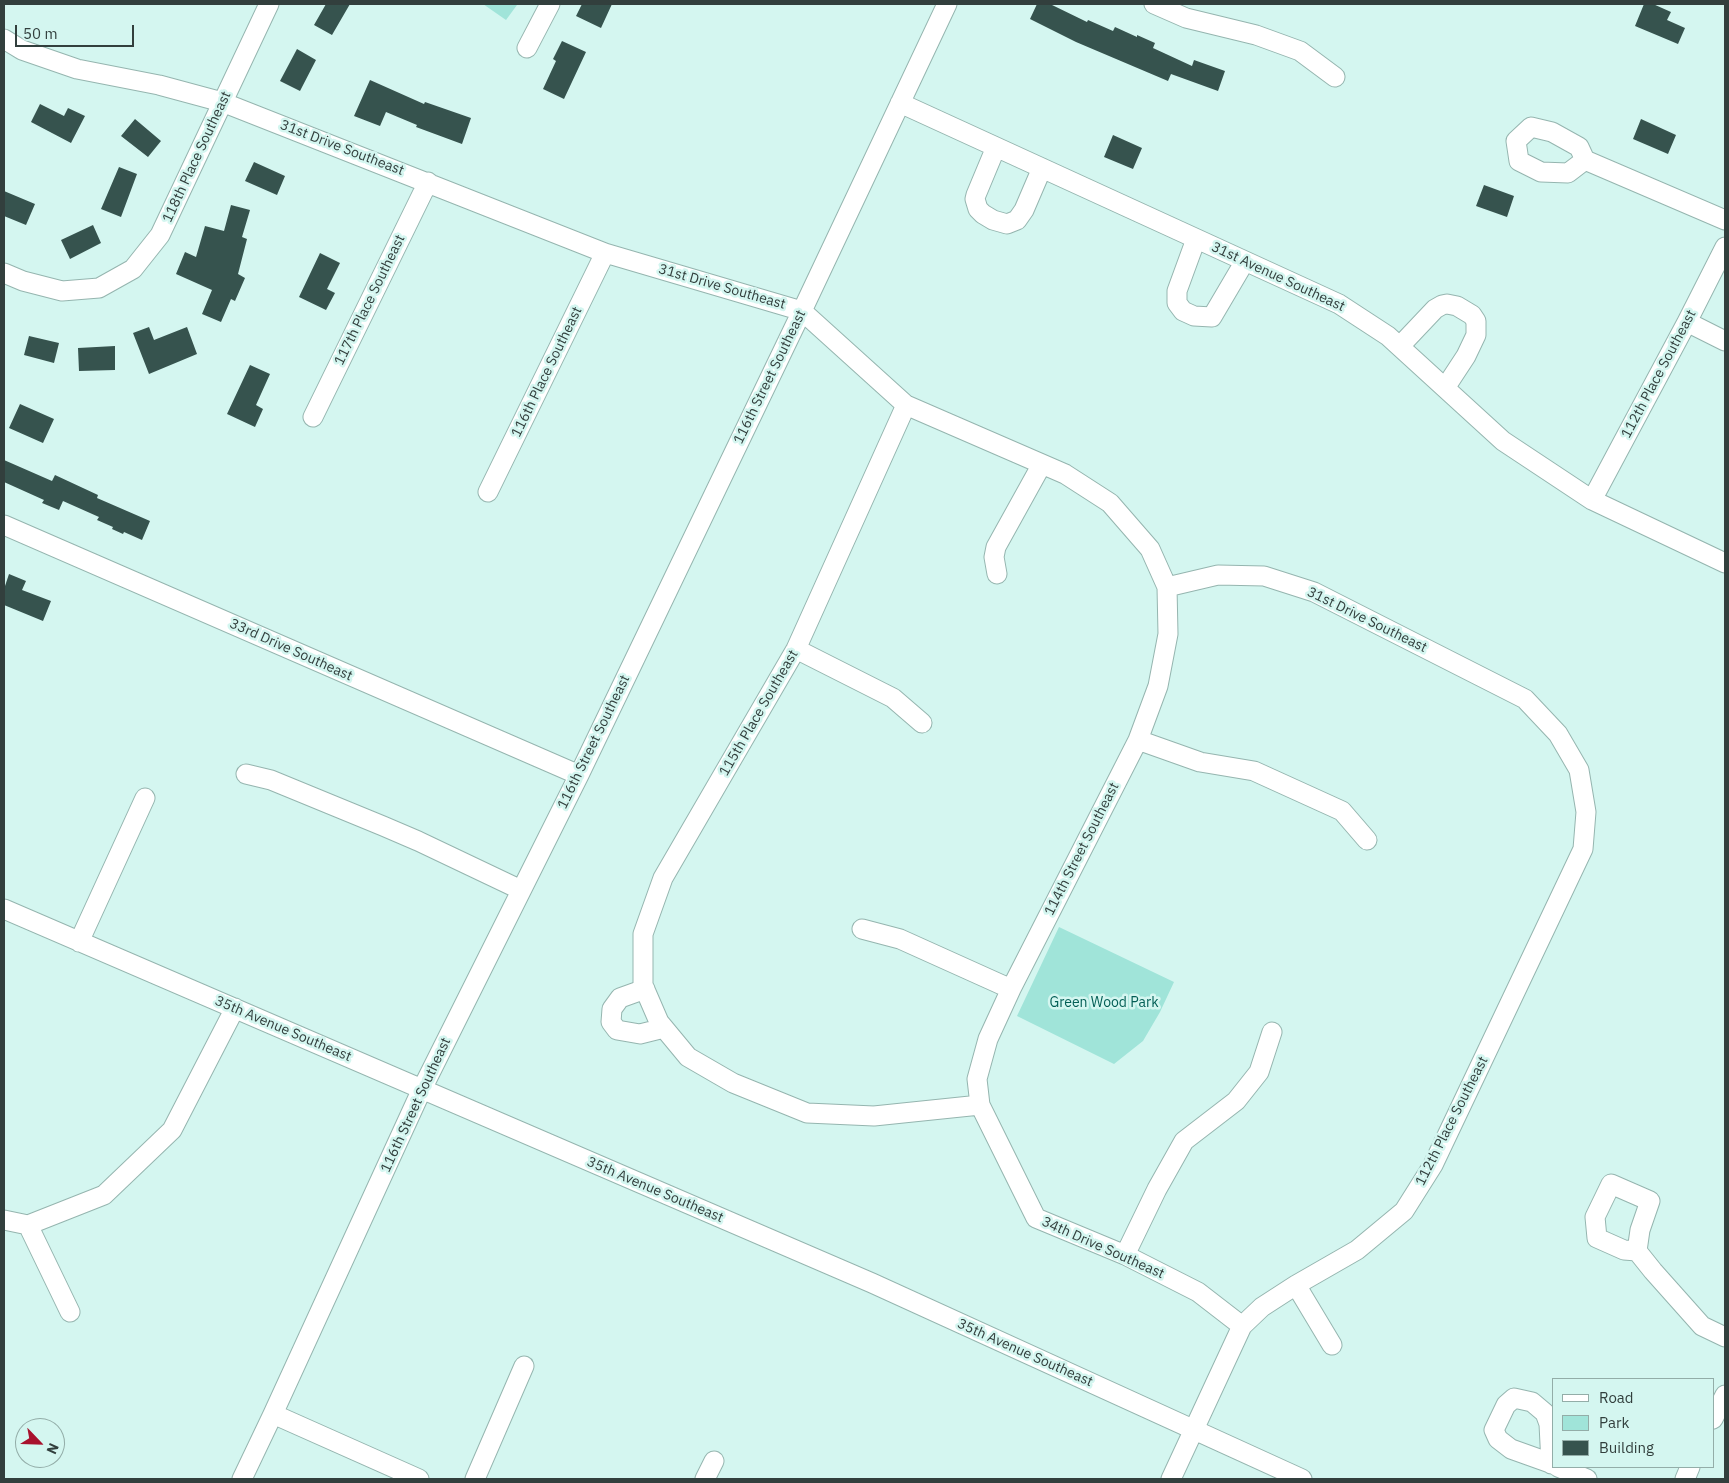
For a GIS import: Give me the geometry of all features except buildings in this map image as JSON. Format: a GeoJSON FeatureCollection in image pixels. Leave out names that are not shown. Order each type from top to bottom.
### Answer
{"type":"FeatureCollection","features":[{"type":"Feature","properties":{"kind":"street","name":"118th Place Southeast"},"geometry":{"type":"LineString","coordinates":[[4,273],[23,282],[62,291],[99,288],[133,269],[160,235],[269,4]]}},
{"type":"Feature","properties":{"kind":"street"},"geometry":{"type":"LineString","coordinates":[[527,48],[550,4]]}},
{"type":"Feature","properties":{"kind":"street","name":"116th Street Southeast"},"geometry":{"type":"LineString","coordinates":[[242,1479],[422,1089],[579,775],[947,4]]}},
{"type":"Feature","properties":{"kind":"street"},"geometry":{"type":"LineString","coordinates":[[1154,4],[1186,18],[1256,35],[1300,51],[1335,76]]}},
{"type":"Feature","properties":{"kind":"street","name":"31st Drive Southeast"},"geometry":{"type":"LineString","coordinates":[[4,39],[22,50],[77,69],[159,85],[222,102],[605,253],[802,311],[906,405],[1065,474],[1110,503],[1150,549],[1167,587],[1218,575],[1264,576],[1314,592],[1526,699],[1558,734],[1579,770]]}},
{"type":"Feature","properties":{"kind":"street","name":"31st Avenue Southeast"},"geometry":{"type":"LineString","coordinates":[[900,103],[1339,304],[1400,346],[1503,441],[1592,500],[1725,564]]}},
{"type":"Feature","properties":{"kind":"street"},"geometry":{"type":"LineString","coordinates":[[996,147],[975,199],[978,209],[993,220],[1008,224],[1017,220],[1024,210],[1042,168]]}},
{"type":"Feature","properties":{"kind":"street"},"geometry":{"type":"LineString","coordinates":[[1585,160],[1725,220]]}},
{"type":"Feature","properties":{"kind":"street","name":"117th Place Southeast"},"geometry":{"type":"LineString","coordinates":[[313,417],[428,182]]}},
{"type":"Feature","properties":{"kind":"street"},"geometry":{"type":"LineString","coordinates":[[1196,239],[1177,290],[1176,303],[1184,311],[1194,316],[1212,317],[1245,261]]}},
{"type":"Feature","properties":{"kind":"street","name":"112th Place Southeast"},"geometry":{"type":"LineString","coordinates":[[1592,500],[1725,247]]}},
{"type":"Feature","properties":{"kind":"street","name":"116th Place Southeast"},"geometry":{"type":"LineString","coordinates":[[488,492],[605,253]]}},
{"type":"Feature","properties":{"kind":"street"},"geometry":{"type":"LineString","coordinates":[[1400,346],[1442,305],[1457,306],[1472,315],[1476,321],[1476,335],[1466,356],[1446,388]]}},
{"type":"Feature","properties":{"kind":"street"},"geometry":{"type":"LineString","coordinates":[[1687,322],[1725,341]]}},
{"type":"Feature","properties":{"kind":"street","name":"115th Place Southeast"},"geometry":{"type":"LineString","coordinates":[[662,1025],[643,984],[643,934],[664,878],[796,649],[906,405]]}},
{"type":"Feature","properties":{"kind":"street"},"geometry":{"type":"LineString","coordinates":[[997,574],[994,557],[996,547],[1042,464]]}},
{"type":"Feature","properties":{"kind":"street","name":"33rd Drive Southeast"},"geometry":{"type":"LineString","coordinates":[[4,525],[579,775]]}},
{"type":"Feature","properties":{"kind":"street","name":"114th Street Southeast"},"geometry":{"type":"LineString","coordinates":[[980,1105],[977,1079],[988,1039],[1011,989],[1138,740],[1158,686],[1168,634],[1167,587]]}},
{"type":"Feature","properties":{"kind":"street"},"geometry":{"type":"LineString","coordinates":[[796,649],[893,698],[922,723]]}},
{"type":"Feature","properties":{"kind":"street"},"geometry":{"type":"LineString","coordinates":[[1138,740],[1200,762],[1254,771],[1342,811],[1367,840]]}},
{"type":"Feature","properties":{"kind":"street","name":"112th Place Southeast"},"geometry":{"type":"LineString","coordinates":[[1171,1479],[1242,1326],[1262,1307],[1296,1284],[1357,1250],[1404,1211],[1433,1166],[1583,849],[1586,812],[1579,770]]}},
{"type":"Feature","properties":{"kind":"street"},"geometry":{"type":"LineString","coordinates":[[246,774],[271,780],[426,844],[521,890]]}},
{"type":"Feature","properties":{"kind":"street"},"geometry":{"type":"LineString","coordinates":[[79,942],[145,798]]}},
{"type":"Feature","properties":{"kind":"street","name":"35th Avenue Southeast"},"geometry":{"type":"LineString","coordinates":[[4,910],[872,1283],[1302,1479]]}},
{"type":"Feature","properties":{"kind":"street"},"geometry":{"type":"LineString","coordinates":[[862,929],[900,939],[1011,989]]}},
{"type":"Feature","properties":{"kind":"street"},"geometry":{"type":"LineString","coordinates":[[645,989],[620,998],[612,1008],[611,1022],[618,1030],[640,1034],[662,1025],[688,1057],[733,1083],[807,1113],[874,1116],[980,1105]]}},
{"type":"Feature","properties":{"kind":"street"},"geometry":{"type":"LineString","coordinates":[[4,1220],[28,1225],[104,1194],[172,1130],[235,1008]]}},
{"type":"Feature","properties":{"kind":"street"},"geometry":{"type":"LineString","coordinates":[[1124,1255],[1157,1189],[1184,1141],[1236,1101],[1259,1072],[1272,1032]]}},
{"type":"Feature","properties":{"kind":"street","name":"34th Drive Southeast"},"geometry":{"type":"LineString","coordinates":[[980,1105],[1036,1218],[1124,1255],[1198,1292],[1242,1326]]}},
{"type":"Feature","properties":{"kind":"street"},"geometry":{"type":"LineString","coordinates":[[28,1225],[70,1312]]}},
{"type":"Feature","properties":{"kind":"street"},"geometry":{"type":"LineString","coordinates":[[1638,1251],[1653,1271],[1702,1326],[1725,1337]]}},
{"type":"Feature","properties":{"kind":"street"},"geometry":{"type":"LineString","coordinates":[[1296,1284],[1332,1345]]}},
{"type":"Feature","properties":{"kind":"street"},"geometry":{"type":"LineString","coordinates":[[475,1479],[524,1366]]}},
{"type":"Feature","properties":{"kind":"street"},"geometry":{"type":"LineString","coordinates":[[273,1414],[419,1479]]}},
{"type":"Feature","properties":{"kind":"street"},"geometry":{"type":"LineString","coordinates":[[705,1479],[714,1461]]}},
{"type":"Feature","properties":{"kind":"street"},"geometry":{"type":"LineString","coordinates":[[1561,1468],[1587,1479]]}},
{"type":"Feature","properties":{"kind":"green space"},"geometry":{"type":"Polygon","coordinates":[[[483,4],[515,4],[517,5],[506,20],[483,4]]]}},
{"type":"Feature","properties":{"kind":"green space","name":"Green Wood Park"},"geometry":{"type":"Polygon","coordinates":[[[1059,927],[1174,982],[1160,1012],[1143,1041],[1114,1064],[1017,1016],[1059,927]]]}}]}
